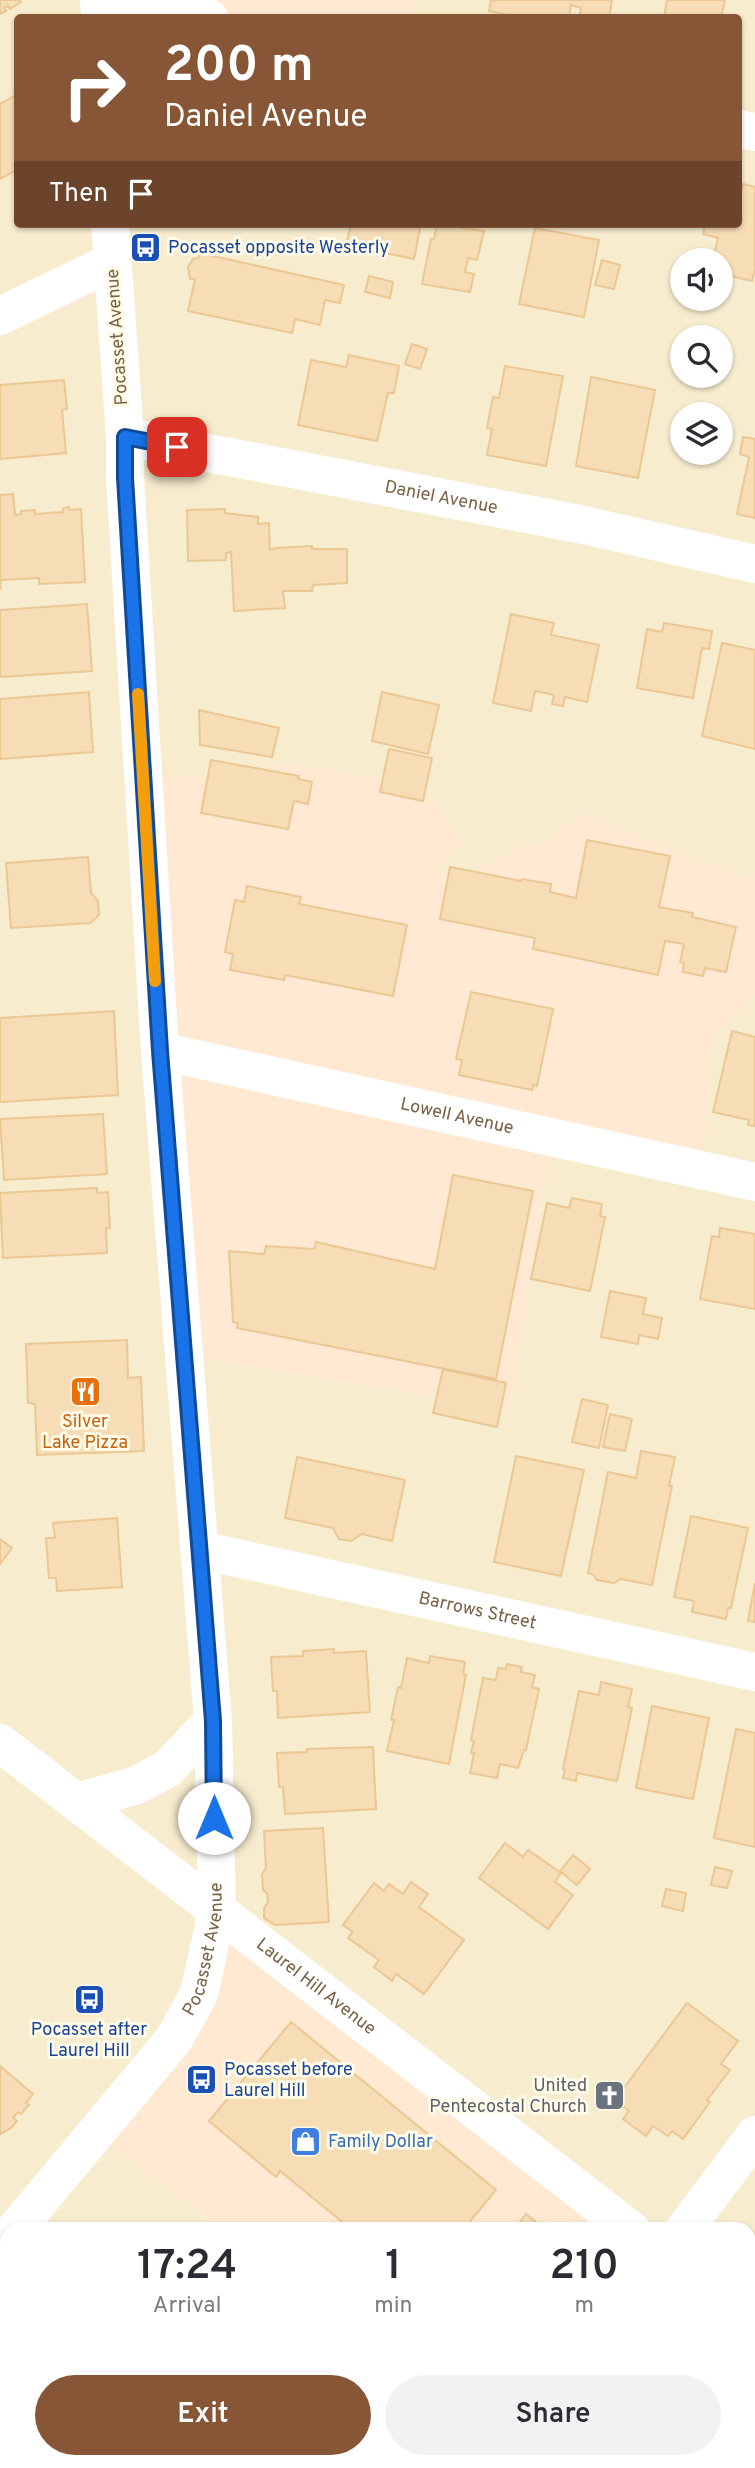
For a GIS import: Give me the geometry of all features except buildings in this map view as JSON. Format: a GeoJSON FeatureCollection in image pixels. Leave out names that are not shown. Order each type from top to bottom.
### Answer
{"type":"FeatureCollection","features":[{"type":"Feature","properties":{"kind":"street"},"geometry":{"type":"LineString","coordinates":[[125,0],[190,14]]}},
{"type":"Feature","properties":{"kind":"street","name":"Pocasset Avenue"},"geometry":{"type":"LineString","coordinates":[[22,2222],[174,2039],[199,1994],[217,1912],[213,1721],[160,1051],[125,478],[125,437],[110,228]]}},
{"type":"Feature","properties":{"kind":"street"},"geometry":{"type":"LineString","coordinates":[[0,316],[112,262]]}},
{"type":"Feature","properties":{"kind":"street","name":"Daniel Avenue"},"geometry":{"type":"LineString","coordinates":[[125,437],[579,524],[755,564]]}},
{"type":"Feature","properties":{"kind":"street","name":"Lowell Avenue"},"geometry":{"type":"LineString","coordinates":[[160,1051],[755,1182]]}},
{"type":"Feature","properties":{"kind":"street","name":"Barrows Street"},"geometry":{"type":"LineString","coordinates":[[200,1550],[755,1672]]}},
{"type":"Feature","properties":{"kind":"street"},"geometry":{"type":"LineString","coordinates":[[77,1802],[137,1784],[167,1769],[213,1721]]}},
{"type":"Feature","properties":{"kind":"street","name":"Laurel Hill Avenue"},"geometry":{"type":"LineString","coordinates":[[0,1743],[621,2222]]}},
{"type":"Feature","properties":{"kind":"street"},"geometry":{"type":"LineString","coordinates":[[690,2222],[755,2135]]}},
{"type":"Feature","properties":{"kind":"shaded area"},"geometry":{"type":"Polygon","coordinates":[[[0,0],[104,0],[173,14],[14,14],[14,228],[742,228],[742,14],[409,14],[413,0],[755,0],[755,878],[690,860],[584,812],[540,846],[523,845],[455,881],[435,872],[279,763],[551,1147],[703,1160],[714,1036],[755,995],[755,2222],[522,2222],[188,2203],[209,2222],[0,2222],[0,0]]]}},
{"type":"Feature","properties":{"kind":"shaded area"},"geometry":{"type":"Polygon","coordinates":[[[104,0],[413,0],[409,14],[173,14],[104,0]]]}},
{"type":"Feature","properties":{"kind":"shaded area"},"geometry":{"type":"Polygon","coordinates":[[[278,763],[422,783],[463,843],[435,871],[455,881],[523,845],[540,846],[584,812],[690,860],[755,878],[755,995],[714,1036],[703,1160],[551,1147],[510,1409],[176,1354],[149,779],[249,775],[278,763]]]}},
{"type":"Feature","properties":{"kind":"shaded area"},"geometry":{"type":"Polygon","coordinates":[[[203,1903],[637,2222],[209,2222],[89,2128],[163,2030],[203,1903]]]}},
{"type":"Feature","properties":{"kind":"slow traffic"},"geometry":{"type":"LineString","coordinates":[[138,694],[155,981]]}},
{"type":"Feature","properties":{"kind":"place","name":"Pocasset opposite Westerly"},"geometry":{"type":"Point","coordinates":[145,248]}},
{"type":"Feature","properties":{"kind":"place","name":"Silver Lake Pizza"},"geometry":{"type":"Point","coordinates":[85,1391]}},
{"type":"Feature","properties":{"kind":"place","name":"Pocasset after Laurel Hill"},"geometry":{"type":"Point","coordinates":[89,2000]}},
{"type":"Feature","properties":{"kind":"place","name":"Pocasset before Laurel Hill"},"geometry":{"type":"Point","coordinates":[201,2080]}},
{"type":"Feature","properties":{"kind":"place","name":"United Pentecostal Church"},"geometry":{"type":"Point","coordinates":[610,2096]}},
{"type":"Feature","properties":{"kind":"place","name":"Family Dollar"},"geometry":{"type":"Point","coordinates":[305,2142]}},
{"type":"Feature","properties":{"kind":"route"},"geometry":{"type":"LineString","coordinates":[[177,447],[125,437],[125,478],[160,1051],[213,1721],[214,1818]]}}]}
